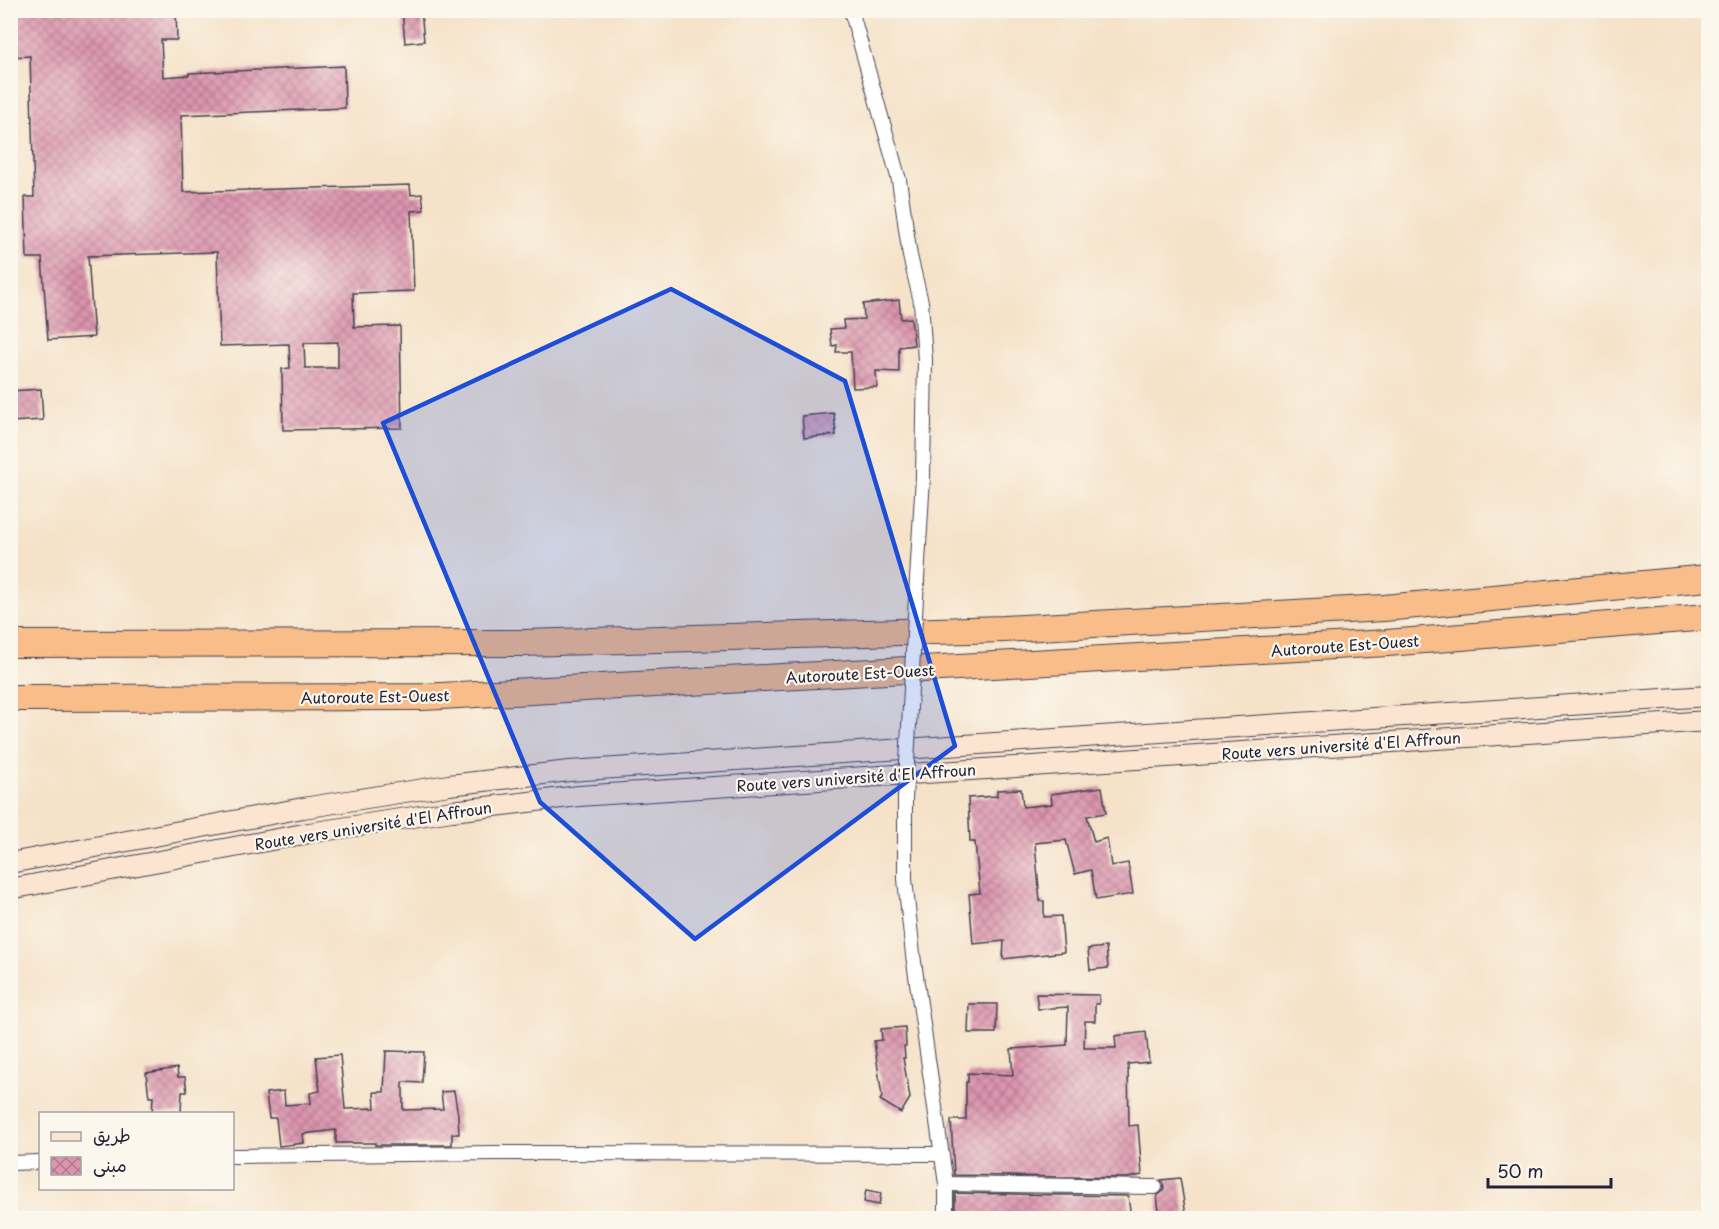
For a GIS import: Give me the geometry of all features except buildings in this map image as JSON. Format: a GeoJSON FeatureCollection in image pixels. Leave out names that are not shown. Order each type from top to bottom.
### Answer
{"type":"FeatureCollection","features":[{"type":"Feature","properties":{"kind":"highway"},"geometry":{"type":"LineString","coordinates":[[10,644],[523,643],[1004,629],[1384,608],[1708,578]]}},
{"type":"Feature","properties":{"kind":"highway","name":"Autoroute Est-Ouest"},"geometry":{"type":"LineString","coordinates":[[10,698],[423,697],[1364,644],[1708,617]]}},
{"type":"Feature","properties":{"kind":"main road","name":"Route vers université d'El Affroun"},"geometry":{"type":"LineString","coordinates":[[10,863],[303,807],[449,785],[569,771],[1708,696]]}},
{"type":"Feature","properties":{"kind":"main road","name":"Route vers université d'El Affroun"},"geometry":{"type":"LineString","coordinates":[[10,889],[320,832],[452,811],[579,796],[1708,721]]}},
{"type":"Feature","properties":{"kind":"street"},"geometry":{"type":"LineString","coordinates":[[851,10],[899,180],[910,256],[921,302],[925,372],[923,477],[905,799],[906,890],[913,955],[946,1184],[946,1218]]}},
{"type":"Feature","properties":{"kind":"street"},"geometry":{"type":"LineString","coordinates":[[234,1156],[485,1153],[941,1154]]}},
{"type":"Feature","properties":{"kind":"street"},"geometry":{"type":"LineString","coordinates":[[10,1163],[39,1162]]}},
{"type":"Feature","properties":{"kind":"street"},"geometry":{"type":"LineString","coordinates":[[946,1184],[1155,1187]]}},
{"type":"Feature","properties":{"kind":"highlighted area"},"geometry":{"type":"Polygon","coordinates":[[[671,289],[845,381],[955,746],[695,939],[540,802],[383,423],[671,289]]]}}]}
